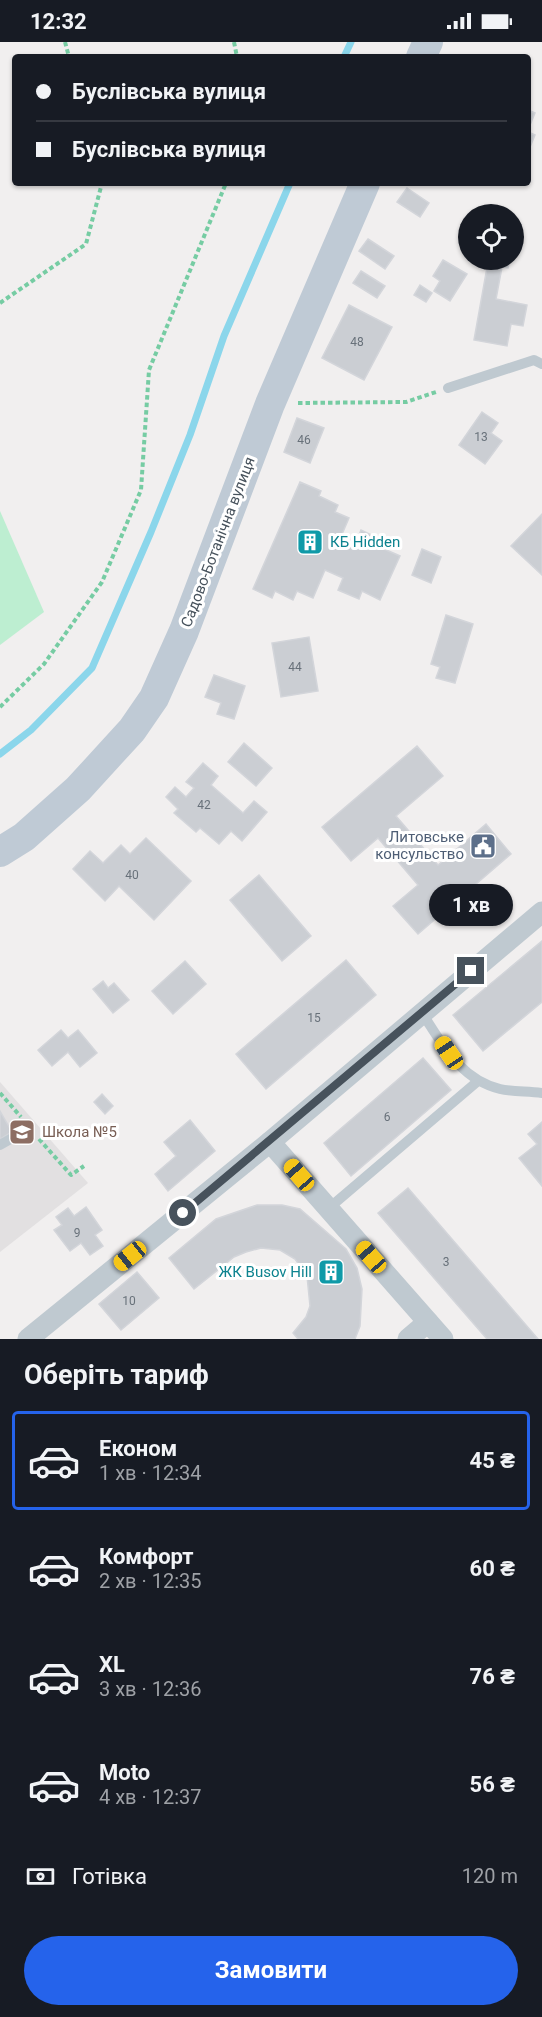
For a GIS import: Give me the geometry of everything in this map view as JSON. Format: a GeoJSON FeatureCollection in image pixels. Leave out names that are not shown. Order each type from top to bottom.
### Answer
{"type":"FeatureCollection","features":[{"type":"Feature","properties":{"kind":"street","name":"Садово-Ботанічна вулиця"},"geometry":{"type":"LineString","coordinates":[[0,852],[24,837],[78,789],[132,730],[154,698],[184,631],[270,404],[364,186]]}},
{"type":"Feature","properties":{"kind":"street"},"geometry":{"type":"LineString","coordinates":[[28,1339],[270,1142],[542,912]]}},
{"type":"Feature","properties":{"kind":"street"},"geometry":{"type":"LineString","coordinates":[[270,1142],[443,1339]]}},
{"type":"Feature","properties":{"kind":"street"},"geometry":{"type":"LineString","coordinates":[[408,1339],[428,1322]]}},
{"type":"Feature","properties":{"kind":"lane"},"geometry":{"type":"LineString","coordinates":[[448,388],[534,360],[542,364]]}},
{"type":"Feature","properties":{"kind":"lane"},"geometry":{"type":"LineString","coordinates":[[422,1013],[458,1066],[478,1081],[502,1089],[542,1093]]}},
{"type":"Feature","properties":{"kind":"lane"},"geometry":{"type":"LineString","coordinates":[[328,1208],[478,1081]]}},
{"type":"Feature","properties":{"kind":"lane"},"geometry":{"type":"LineString","coordinates":[[0,1145],[34,1132]]}},
{"type":"Feature","properties":{"kind":"path"},"geometry":{"type":"LineString","coordinates":[[0,303],[86,244],[101,186]]}},
{"type":"Feature","properties":{"kind":"path"},"geometry":{"type":"LineString","coordinates":[[0,707],[45,664],[102,582],[141,490],[149,370],[225,186]]}},
{"type":"Feature","properties":{"kind":"path"},"geometry":{"type":"LineString","coordinates":[[270,404],[406,402],[448,388]]}},
{"type":"Feature","properties":{"kind":"path"},"geometry":{"type":"LineString","coordinates":[[34,1132],[71,1175],[84,1167]]}},
{"type":"Feature","properties":{"kind":"shaded area","name":"Школа №5"},"geometry":{"type":"Polygon","coordinates":[[[0,1082],[88,1183],[0,1252],[0,1082]]]}},
{"type":"Feature","properties":{"kind":"green space"},"geometry":{"type":"Polygon","coordinates":[[[0,511],[44,612],[0,645],[0,511]]]}},
{"type":"Feature","properties":{"kind":"building"},"geometry":{"type":"Polygon","coordinates":[[[531,111],[535,113],[531,123],[531,111]]]}},
{"type":"Feature","properties":{"kind":"building"},"geometry":{"type":"Polygon","coordinates":[[[531,133],[535,135],[531,145],[531,133]]]}},
{"type":"Feature","properties":{"kind":"building"},"geometry":{"type":"Polygon","coordinates":[[[407,188],[429,203],[420,217],[397,202],[407,188]]]}},
{"type":"Feature","properties":{"kind":"building"},"geometry":{"type":"Polygon","coordinates":[[[368,239],[394,256],[385,269],[359,251],[368,239]]]}},
{"type":"Feature","properties":{"kind":"building"},"geometry":{"type":"Polygon","coordinates":[[[443,260],[467,274],[450,301],[434,291],[440,281],[433,276],[443,260]]]}},
{"type":"Feature","properties":{"kind":"building"},"geometry":{"type":"Polygon","coordinates":[[[487,270],[501,270],[496,299],[527,305],[523,326],[511,324],[507,346],[474,340],[487,270]]]}},
{"type":"Feature","properties":{"kind":"building"},"geometry":{"type":"Polygon","coordinates":[[[361,271],[385,286],[377,298],[353,283],[361,271]]]}},
{"type":"Feature","properties":{"kind":"building"},"geometry":{"type":"Polygon","coordinates":[[[420,285],[432,293],[426,302],[414,295],[420,285]]]}},
{"type":"Feature","properties":{"kind":"building"},"geometry":{"type":"Polygon","coordinates":[[[349,305],[392,327],[364,380],[322,358],[349,305]]]}},
{"type":"Feature","properties":{"kind":"building"},"geometry":{"type":"Polygon","coordinates":[[[482,412],[498,423],[491,433],[502,441],[485,464],[459,445],[482,412]]]}},
{"type":"Feature","properties":{"kind":"building"},"geometry":{"type":"Polygon","coordinates":[[[297,418],[324,428],[310,463],[284,452],[297,418]]]}},
{"type":"Feature","properties":{"kind":"building","name":"КБ Hidden"},"geometry":{"type":"Polygon","coordinates":[[[300,482],[321,491],[319,496],[338,505],[335,512],[349,518],[340,539],[355,545],[361,530],[378,538],[375,545],[400,556],[380,600],[362,591],[359,599],[338,590],[343,578],[325,570],[313,598],[297,591],[293,600],[275,591],[272,598],[253,589],[300,482]]]}},
{"type":"Feature","properties":{"kind":"building"},"geometry":{"type":"Polygon","coordinates":[[[542,514],[542,575],[511,546],[542,514]]]}},
{"type":"Feature","properties":{"kind":"building"},"geometry":{"type":"Polygon","coordinates":[[[422,549],[441,557],[431,583],[412,575],[422,549]]]}},
{"type":"Feature","properties":{"kind":"building"},"geometry":{"type":"Polygon","coordinates":[[[446,615],[473,624],[455,683],[436,678],[440,667],[431,664],[446,615]]]}},
{"type":"Feature","properties":{"kind":"building"},"geometry":{"type":"Polygon","coordinates":[[[309,637],[318,691],[281,697],[272,643],[309,637]]]}},
{"type":"Feature","properties":{"kind":"building"},"geometry":{"type":"Polygon","coordinates":[[[214,675],[245,686],[234,719],[217,714],[221,703],[205,697],[214,675]]]}},
{"type":"Feature","properties":{"kind":"building"},"geometry":{"type":"Polygon","coordinates":[[[244,743],[272,768],[256,786],[228,762],[244,743]]]}},
{"type":"Feature","properties":{"kind":"building","name":"Литовське консульство"},"geometry":{"type":"Polygon","coordinates":[[[417,746],[443,776],[396,816],[438,865],[486,824],[511,854],[418,934],[393,906],[418,885],[378,838],[351,861],[322,827],[417,746]]]}},
{"type":"Feature","properties":{"kind":"building"},"geometry":{"type":"Polygon","coordinates":[[[203,763],[218,776],[211,785],[243,813],[254,801],[267,812],[242,841],[231,831],[219,844],[200,828],[196,832],[174,813],[178,809],[166,797],[175,787],[186,797],[194,788],[186,782],[203,763]]]}},
{"type":"Feature","properties":{"kind":"building"},"geometry":{"type":"Polygon","coordinates":[[[146,838],[191,881],[154,920],[119,886],[105,901],[73,869],[90,851],[103,863],[121,845],[130,854],[146,838]]]}},
{"type":"Feature","properties":{"kind":"building"},"geometry":{"type":"Polygon","coordinates":[[[259,875],[311,936],[282,961],[230,900],[259,875]]]}},
{"type":"Feature","properties":{"kind":"building"},"geometry":{"type":"Polygon","coordinates":[[[542,941],[542,1002],[483,1051],[453,1015],[542,941]]]}},
{"type":"Feature","properties":{"kind":"building"},"geometry":{"type":"Polygon","coordinates":[[[346,960],[376,995],[266,1089],[236,1054],[346,960]]]}},
{"type":"Feature","properties":{"kind":"building"},"geometry":{"type":"Polygon","coordinates":[[[185,961],[206,984],[173,1014],[152,991],[185,961]]]}},
{"type":"Feature","properties":{"kind":"building"},"geometry":{"type":"Polygon","coordinates":[[[103,981],[108,988],[114,983],[129,1000],[113,1013],[93,989],[103,981]]]}},
{"type":"Feature","properties":{"kind":"building"},"geometry":{"type":"Polygon","coordinates":[[[61,1030],[68,1038],[78,1030],[97,1053],[80,1067],[68,1052],[52,1066],[38,1050],[61,1030]]]}},
{"type":"Feature","properties":{"kind":"building"},"geometry":{"type":"Polygon","coordinates":[[[423,1058],[451,1090],[351,1176],[324,1143],[423,1058]]]}},
{"type":"Feature","properties":{"kind":"building"},"geometry":{"type":"Polygon","coordinates":[[[102,1094],[113,1106],[105,1114],[94,1102],[102,1094]]]}},
{"type":"Feature","properties":{"kind":"building"},"geometry":{"type":"Polygon","coordinates":[[[0,1111],[12,1132],[0,1139],[0,1111]]]}},
{"type":"Feature","properties":{"kind":"building"},"geometry":{"type":"Polygon","coordinates":[[[190,1120],[215,1151],[168,1191],[155,1174],[176,1156],[164,1142],[190,1120]]]}},
{"type":"Feature","properties":{"kind":"building"},"geometry":{"type":"Polygon","coordinates":[[[542,1122],[542,1186],[519,1158],[537,1144],[528,1134],[542,1122]]]}},
{"type":"Feature","properties":{"kind":"building"},"geometry":{"type":"Polygon","coordinates":[[[408,1188],[538,1339],[487,1339],[378,1213],[408,1188]]]}},
{"type":"Feature","properties":{"kind":"building","name":"ЖК Busov Hill"},"geometry":{"type":"Polygon","coordinates":[[[257,1205],[282,1205],[300,1209],[346,1249],[357,1268],[362,1289],[360,1326],[355,1339],[298,1339],[293,1333],[306,1317],[310,1306],[307,1276],[295,1259],[280,1250],[261,1248],[234,1257],[194,1289],[169,1258],[216,1219],[257,1205]]]}},
{"type":"Feature","properties":{"kind":"building"},"geometry":{"type":"Polygon","coordinates":[[[86,1207],[102,1230],[95,1235],[103,1246],[90,1255],[81,1243],[70,1251],[54,1230],[62,1225],[56,1217],[68,1208],[74,1216],[86,1207]]]}},
{"type":"Feature","properties":{"kind":"building"},"geometry":{"type":"Polygon","coordinates":[[[137,1272],[159,1298],[121,1330],[99,1304],[137,1272]]]}},
{"type":"Feature","properties":{"kind":"waterway"},"geometry":{"type":"LineString","coordinates":[[345,54],[351,42]]}},
{"type":"Feature","properties":{"kind":"waterway"},"geometry":{"type":"LineString","coordinates":[[0,754],[31,730],[92,668],[151,532],[190,435],[224,336],[289,186]]}},
{"type":"Feature","properties":{"kind":"place","name":"КБ Hidden"},"geometry":{"type":"Point","coordinates":[310,542]}},
{"type":"Feature","properties":{"kind":"place","name":"Литовське консульство"},"geometry":{"type":"Point","coordinates":[483,846]}},
{"type":"Feature","properties":{"kind":"place","name":"Школа №5"},"geometry":{"type":"Point","coordinates":[22,1132]}},
{"type":"Feature","properties":{"kind":"place","name":"ЖК Busov Hill"},"geometry":{"type":"Point","coordinates":[331,1272]}},
{"type":"Feature","properties":{"kind":"route"},"geometry":{"type":"LineString","coordinates":[[183,1213],[471,971]]}}]}
